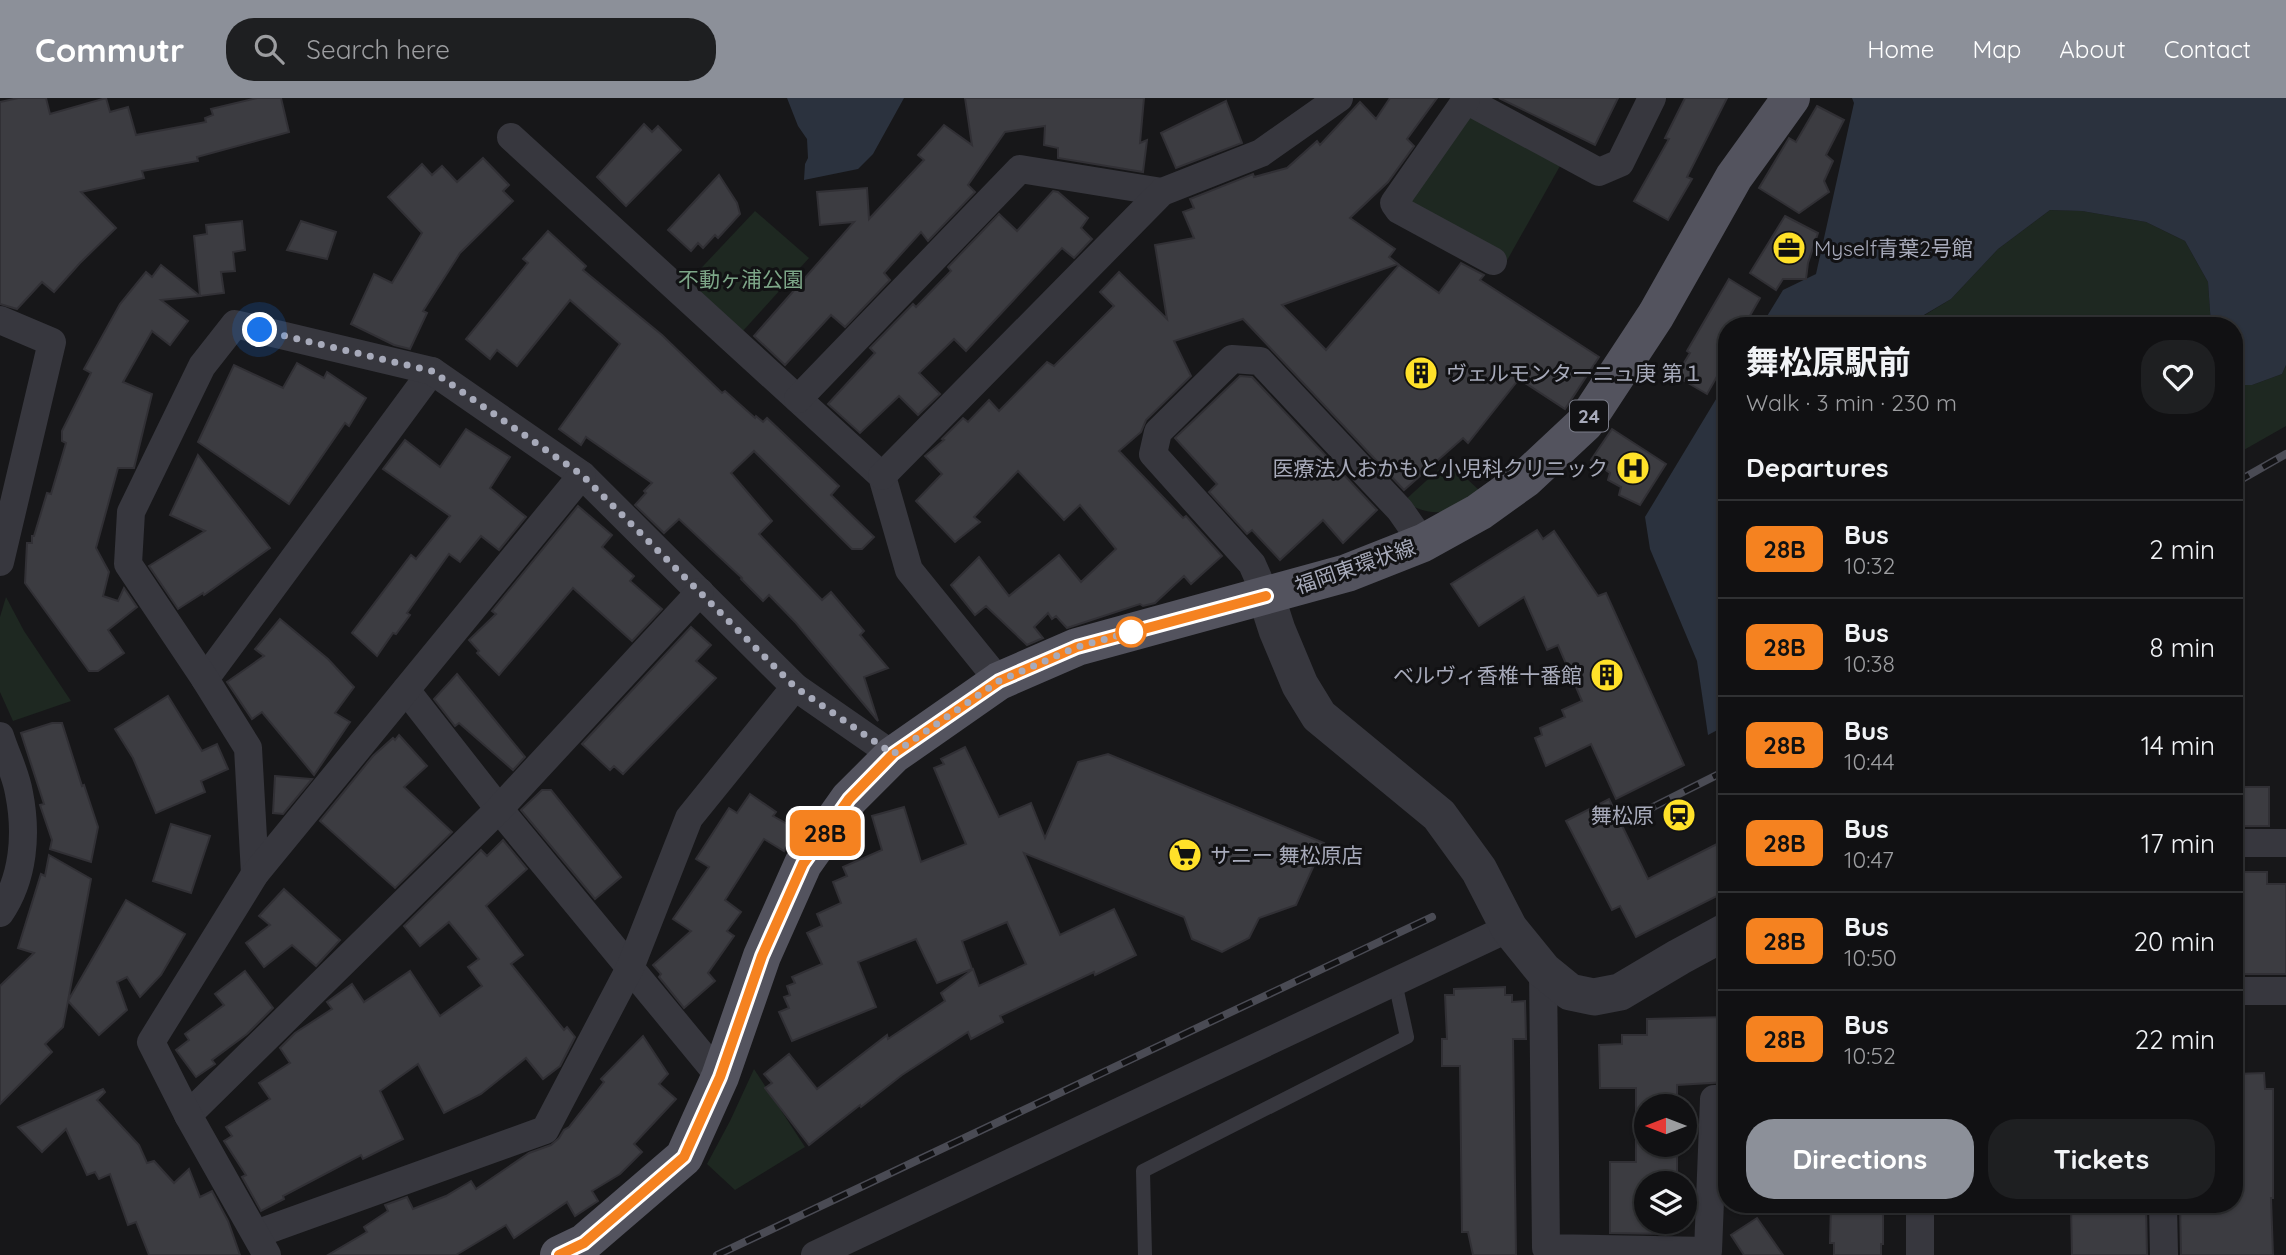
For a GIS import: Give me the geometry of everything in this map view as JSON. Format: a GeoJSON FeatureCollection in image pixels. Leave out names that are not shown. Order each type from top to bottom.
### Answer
{"type":"FeatureCollection","features":[{"type":"Feature","properties":{"kind":"main road","name":"福岡東環状線"},"geometry":{"type":"LineString","coordinates":[[559,1255],[584,1243],[684,1157],[720,1077],[762,956],[803,864],[849,799],[893,754],[999,681],[1077,647],[1346,572],[1423,543],[1479,512],[1525,479],[1585,423],[1656,315],[1734,177],[1791,98]]}},
{"type":"Feature","properties":{"kind":"street"},"geometry":{"type":"LineString","coordinates":[[882,476],[1162,192],[1261,153],[1339,98]]}},
{"type":"Feature","properties":{"kind":"street"},"geometry":{"type":"LineString","coordinates":[[1493,261],[1399,210],[1394,202],[1467,99],[1599,172],[1620,163],[1652,98]]}},
{"type":"Feature","properties":{"kind":"street"},"geometry":{"type":"LineString","coordinates":[[512,137],[882,476],[909,569],[999,681]]}},
{"type":"Feature","properties":{"kind":"street"},"geometry":{"type":"LineString","coordinates":[[798,399],[1020,169],[1162,192]]}},
{"type":"Feature","properties":{"kind":"street"},"geometry":{"type":"LineString","coordinates":[[0,320],[52,342],[0,562]]}},
{"type":"Feature","properties":{"kind":"street"},"geometry":{"type":"LineString","coordinates":[[255,874],[248,748],[128,564],[131,512],[202,366],[235,324],[432,371],[582,475],[795,687],[893,754]]}},
{"type":"Feature","properties":{"kind":"street"},"geometry":{"type":"LineString","coordinates":[[1423,543],[1400,510],[1261,361],[1232,359],[1158,432],[1153,454],[1252,564],[1300,685],[1319,716],[1439,815],[1479,870],[1510,928],[1543,970],[1570,992],[1594,998],[1620,992],[1718,936]]}},
{"type":"Feature","properties":{"kind":"street"},"geometry":{"type":"LineString","coordinates":[[205,679],[432,371]]}},
{"type":"Feature","properties":{"kind":"street"},"geometry":{"type":"LineString","coordinates":[[582,475],[255,874],[151,1042],[188,1115],[261,1245],[545,1129],[630,968],[689,818],[795,687]]}},
{"type":"Feature","properties":{"kind":"street"},"geometry":{"type":"LineString","coordinates":[[188,1115],[499,809],[700,592]]}},
{"type":"Feature","properties":{"kind":"street"},"geometry":{"type":"LineString","coordinates":[[406,690],[499,809],[720,1077]]}},
{"type":"Feature","properties":{"kind":"street"},"geometry":{"type":"LineString","coordinates":[[0,736],[19,792],[24,846],[10,898],[0,913]]}},
{"type":"Feature","properties":{"kind":"street"},"geometry":{"type":"LineString","coordinates":[[2243,843],[2286,843]]}},
{"type":"Feature","properties":{"kind":"street"},"geometry":{"type":"LineString","coordinates":[[815,1255],[1510,928]]}},
{"type":"Feature","properties":{"kind":"street"},"geometry":{"type":"LineString","coordinates":[[1543,970],[1546,1248],[1707,1253],[1714,1099],[1718,1099]]}},
{"type":"Feature","properties":{"kind":"street"},"geometry":{"type":"LineString","coordinates":[[2243,991],[2286,991]]}},
{"type":"Feature","properties":{"kind":"street"},"geometry":{"type":"LineString","coordinates":[[1920,1213],[1920,1255]]}},
{"type":"Feature","properties":{"kind":"street"},"geometry":{"type":"LineString","coordinates":[[2163,1213],[2164,1255]]}},
{"type":"Feature","properties":{"kind":"lane"},"geometry":{"type":"LineString","coordinates":[[1145,1255],[1143,1171],[1407,1037],[1395,982]]}},
{"type":"Feature","properties":{"kind":"green space"},"geometry":{"type":"Polygon","coordinates":[[[1468,115],[1560,166],[1505,264],[1401,202],[1468,115]]]}},
{"type":"Feature","properties":{"kind":"green space"},"geometry":{"type":"Polygon","coordinates":[[[2050,210],[2082,211],[2146,222],[2185,241],[2208,282],[2210,317],[1922,317],[1951,299],[1998,249],[2050,210]]]}},
{"type":"Feature","properties":{"kind":"green space","name":"不動ヶ浦公園"},"geometry":{"type":"Polygon","coordinates":[[[755,211],[809,258],[742,332],[688,282],[755,211]]]}},
{"type":"Feature","properties":{"kind":"green space"},"geometry":{"type":"Polygon","coordinates":[[[2286,365],[2286,426],[2243,450],[2243,385],[2252,385],[2282,374],[2286,365]]]}},
{"type":"Feature","properties":{"kind":"green space"},"geometry":{"type":"Polygon","coordinates":[[[1448,461],[1482,493],[1452,509],[1436,512],[1403,502],[1448,461]]]}},
{"type":"Feature","properties":{"kind":"green space"},"geometry":{"type":"Polygon","coordinates":[[[6,597],[24,631],[71,701],[13,721],[0,692],[0,617],[6,597]]]}},
{"type":"Feature","properties":{"kind":"green space"},"geometry":{"type":"Polygon","coordinates":[[[754,1069],[805,1147],[735,1190],[707,1164],[754,1069]]]}},
{"type":"Feature","properties":{"kind":"water"},"geometry":{"type":"Polygon","coordinates":[[[787,98],[904,98],[873,154],[858,169],[804,180],[808,158],[807,139],[798,126],[787,98]]]}},
{"type":"Feature","properties":{"kind":"water"},"geometry":{"type":"Polygon","coordinates":[[[1852,98],[2286,98],[2286,365],[2282,374],[2252,385],[2243,385],[2243,317],[2210,317],[2208,282],[2185,241],[2146,222],[2082,211],[2050,210],[1998,249],[1951,299],[1921,317],[1766,317],[1783,290],[1816,274],[1854,103],[1852,98]]]}},
{"type":"Feature","properties":{"kind":"water"},"geometry":{"type":"Polygon","coordinates":[[[1718,396],[1718,730],[1708,735],[1697,661],[1650,549],[1645,517],[1718,396]]]}},
{"type":"Feature","properties":{"kind":"building"},"geometry":{"type":"Polygon","coordinates":[[[18,98],[46,98],[50,114],[106,98],[110,112],[128,107],[136,135],[206,122],[205,118],[213,115],[211,109],[257,98],[281,98],[289,132],[197,157],[198,161],[142,171],[144,178],[81,192],[116,228],[54,292],[42,282],[17,309],[0,304],[0,102],[18,98]]]}},
{"type":"Feature","properties":{"kind":"building"},"geometry":{"type":"Polygon","coordinates":[[[965,98],[1144,98],[1140,143],[1147,140],[1143,172],[1058,158],[1058,148],[1044,145],[1045,126],[1005,132],[968,185],[975,192],[928,241],[921,232],[884,273],[890,280],[845,327],[831,315],[785,365],[754,336],[854,222],[820,225],[817,192],[867,188],[869,219],[924,160],[918,155],[944,125],[972,145],[965,98]]]}},
{"type":"Feature","properties":{"kind":"building"},"geometry":{"type":"Polygon","coordinates":[[[1390,98],[1437,98],[1407,139],[1414,146],[1388,182],[1350,218],[1395,249],[1389,257],[1398,264],[1282,305],[1326,350],[1399,265],[1439,293],[1461,263],[1484,275],[1480,280],[1599,357],[1565,409],[1519,379],[1468,443],[1463,438],[1404,490],[1243,319],[1174,341],[1191,376],[1146,420],[1141,432],[1119,451],[1183,518],[1186,516],[1222,556],[1191,584],[1184,576],[1155,603],[1143,606],[1140,604],[1067,628],[1056,616],[1052,619],[1048,613],[1034,627],[1043,638],[1027,645],[986,606],[975,615],[951,585],[979,557],[1009,596],[1059,555],[1081,582],[1116,549],[1080,505],[1064,520],[1018,471],[974,517],[980,522],[955,542],[916,501],[942,474],[925,456],[944,440],[942,439],[963,418],[968,422],[989,400],[999,411],[1047,362],[1054,366],[1114,306],[1100,292],[1119,272],[1167,319],[1155,245],[1194,238],[1183,212],[1194,208],[1190,199],[1253,174],[1254,177],[1287,168],[1317,141],[1320,145],[1360,102],[1376,119],[1390,98]]]}},
{"type":"Feature","properties":{"kind":"building"},"geometry":{"type":"Polygon","coordinates":[[[1499,98],[1618,98],[1595,145],[1499,98]]]}},
{"type":"Feature","properties":{"kind":"building"},"geometry":{"type":"Polygon","coordinates":[[[1685,98],[1727,98],[1687,177],[1692,179],[1668,220],[1634,201],[1669,139],[1665,138],[1685,98]]]}},
{"type":"Feature","properties":{"kind":"building"},"geometry":{"type":"Polygon","coordinates":[[[1226,101],[1242,143],[1176,168],[1161,133],[1226,101]]]}},
{"type":"Feature","properties":{"kind":"building"},"geometry":{"type":"Polygon","coordinates":[[[1817,106],[1844,120],[1826,155],[1833,161],[1824,181],[1829,192],[1799,213],[1759,188],[1789,138],[1796,142],[1817,106]]]}},
{"type":"Feature","properties":{"kind":"building"},"geometry":{"type":"Polygon","coordinates":[[[644,124],[652,132],[658,126],[681,150],[626,206],[597,177],[644,124]]]}},
{"type":"Feature","properties":{"kind":"building"},"geometry":{"type":"Polygon","coordinates":[[[483,158],[509,185],[503,191],[513,201],[460,253],[423,311],[427,313],[410,349],[394,345],[351,324],[374,274],[392,283],[422,233],[388,197],[422,164],[432,175],[442,166],[457,182],[483,158]]]}},
{"type":"Feature","properties":{"kind":"building"},"geometry":{"type":"Polygon","coordinates":[[[719,175],[737,203],[740,214],[718,238],[715,235],[703,248],[698,243],[691,251],[668,230],[719,175]]]}},
{"type":"Feature","properties":{"kind":"building"},"geometry":{"type":"Polygon","coordinates":[[[1053,191],[1058,192],[1088,218],[1081,228],[1092,239],[1074,258],[1062,248],[966,351],[954,339],[919,373],[940,394],[918,415],[899,396],[860,433],[828,404],[875,353],[870,348],[913,304],[916,307],[951,271],[948,267],[999,214],[1017,231],[1053,191]]]}},
{"type":"Feature","properties":{"kind":"building","name":"Myself青葉2号館"},"geometry":{"type":"Polygon","coordinates":[[[1785,216],[1818,233],[1808,263],[1806,279],[1783,279],[1776,290],[1750,273],[1785,216]]]}},
{"type":"Feature","properties":{"kind":"building"},"geometry":{"type":"Polygon","coordinates":[[[242,221],[245,250],[233,252],[235,271],[221,272],[224,293],[200,296],[194,236],[207,234],[206,225],[242,221]]]}},
{"type":"Feature","properties":{"kind":"building"},"geometry":{"type":"Polygon","coordinates":[[[301,221],[336,232],[327,259],[287,250],[301,221]]]}},
{"type":"Feature","properties":{"kind":"building"},"geometry":{"type":"Polygon","coordinates":[[[548,231],[586,266],[583,270],[662,335],[722,393],[725,391],[755,418],[756,416],[763,422],[767,418],[839,486],[831,495],[874,537],[862,549],[852,549],[754,451],[731,473],[772,521],[759,534],[822,600],[831,592],[864,631],[860,635],[888,668],[864,677],[878,721],[796,623],[769,595],[763,601],[679,519],[664,533],[635,505],[652,483],[586,437],[581,445],[559,429],[620,344],[570,300],[517,366],[497,350],[490,359],[466,339],[528,263],[523,259],[548,231]]]}},
{"type":"Feature","properties":{"kind":"building"},"geometry":{"type":"Polygon","coordinates":[[[161,265],[200,296],[161,300],[188,321],[170,345],[152,331],[123,382],[152,394],[134,468],[118,468],[96,548],[109,572],[103,596],[118,601],[124,588],[137,607],[108,630],[124,653],[98,671],[89,671],[25,583],[27,543],[32,543],[47,493],[51,494],[66,443],[62,441],[62,431],[91,373],[84,369],[120,304],[146,272],[152,277],[161,265]]]}},
{"type":"Feature","properties":{"kind":"building"},"geometry":{"type":"Polygon","coordinates":[[[1729,279],[1760,298],[1749,317],[1718,317],[1718,375],[1707,394],[1676,376],[1690,353],[1687,351],[1729,279]]]}},
{"type":"Feature","properties":{"kind":"building"},"geometry":{"type":"Polygon","coordinates":[[[297,363],[324,378],[327,372],[366,398],[349,426],[345,423],[289,504],[198,442],[234,365],[283,388],[297,363]]]}},
{"type":"Feature","properties":{"kind":"building"},"geometry":{"type":"Polygon","coordinates":[[[1240,376],[1252,377],[1377,510],[1343,543],[1323,520],[1280,560],[1252,530],[1247,534],[1209,492],[1217,484],[1175,438],[1240,376]]]}},
{"type":"Feature","properties":{"kind":"building"},"geometry":{"type":"Polygon","coordinates":[[[466,429],[510,457],[490,488],[526,517],[499,550],[481,536],[460,562],[449,554],[407,613],[410,615],[377,656],[352,633],[411,555],[416,559],[450,516],[383,469],[405,440],[440,467],[466,429]]]}},
{"type":"Feature","properties":{"kind":"building","name":"医療法人おかもと小児科クリニック"},"geometry":{"type":"Polygon","coordinates":[[[1612,429],[1666,464],[1640,505],[1619,495],[1621,487],[1608,480],[1610,473],[1591,460],[1612,429]]]}},
{"type":"Feature","properties":{"kind":"building"},"geometry":{"type":"Polygon","coordinates":[[[198,455],[270,548],[204,595],[203,593],[178,609],[149,566],[205,531],[170,515],[198,455]]]}},
{"type":"Feature","properties":{"kind":"building"},"geometry":{"type":"Polygon","coordinates":[[[578,506],[612,535],[602,547],[634,576],[630,581],[662,609],[632,641],[573,588],[499,675],[477,653],[479,651],[469,640],[496,614],[492,611],[578,506]]]}},
{"type":"Feature","properties":{"kind":"building"},"geometry":{"type":"Polygon","coordinates":[[[1537,530],[1543,539],[1554,531],[1598,596],[1606,593],[1684,765],[1616,799],[1591,744],[1546,766],[1535,738],[1542,735],[1540,728],[1565,717],[1562,710],[1582,701],[1558,645],[1547,650],[1524,597],[1479,626],[1451,584],[1537,530]]]}},
{"type":"Feature","properties":{"kind":"building"},"geometry":{"type":"Polygon","coordinates":[[[280,619],[328,659],[354,687],[335,713],[350,722],[314,775],[262,712],[252,719],[227,682],[264,656],[255,649],[280,619]]]}},
{"type":"Feature","properties":{"kind":"building"},"geometry":{"type":"Polygon","coordinates":[[[691,627],[711,645],[696,661],[716,678],[623,774],[614,766],[610,770],[582,744],[691,627]]]}},
{"type":"Feature","properties":{"kind":"building"},"geometry":{"type":"Polygon","coordinates":[[[457,674],[525,757],[513,770],[459,723],[455,726],[434,699],[457,674]]]}},
{"type":"Feature","properties":{"kind":"building"},"geometry":{"type":"Polygon","coordinates":[[[168,696],[202,751],[217,744],[228,769],[201,781],[205,792],[156,813],[133,758],[115,729],[168,696]]]}},
{"type":"Feature","properties":{"kind":"building"},"geometry":{"type":"Polygon","coordinates":[[[52,723],[62,723],[98,827],[91,862],[50,849],[52,840],[40,805],[44,804],[21,733],[52,723]]]}},
{"type":"Feature","properties":{"kind":"building"},"geometry":{"type":"Polygon","coordinates":[[[399,735],[427,766],[404,787],[452,832],[395,888],[320,821],[373,756],[399,735]]]}},
{"type":"Feature","properties":{"kind":"building"},"geometry":{"type":"Polygon","coordinates":[[[965,747],[999,817],[1031,803],[1045,838],[1078,762],[1108,754],[1324,843],[1296,905],[1259,918],[1249,938],[1222,952],[1192,939],[1184,917],[1024,853],[1060,935],[1114,909],[1136,955],[1000,1016],[1003,1022],[971,1039],[968,1032],[902,1075],[809,1145],[765,1088],[772,1083],[764,1074],[789,1054],[817,1089],[887,1035],[888,1039],[945,1001],[941,993],[973,969],[979,986],[1026,964],[1007,922],[962,941],[972,969],[937,983],[916,939],[858,962],[876,1007],[792,1041],[779,1012],[789,1008],[784,997],[790,995],[787,986],[795,983],[792,977],[822,964],[807,933],[822,926],[817,914],[841,903],[833,882],[847,876],[843,867],[882,850],[872,816],[904,807],[921,862],[966,844],[934,768],[944,764],[941,759],[965,747]]]}},
{"type":"Feature","properties":{"kind":"building"},"geometry":{"type":"Polygon","coordinates":[[[275,776],[312,779],[283,814],[273,813],[275,776]]]}},
{"type":"Feature","properties":{"kind":"building"},"geometry":{"type":"Polygon","coordinates":[[[2243,787],[2269,787],[2269,826],[2243,826],[2243,787]]]}},
{"type":"Feature","properties":{"kind":"building"},"geometry":{"type":"Polygon","coordinates":[[[542,790],[551,790],[621,877],[595,899],[521,810],[542,790]]]}},
{"type":"Feature","properties":{"kind":"building"},"geometry":{"type":"Polygon","coordinates":[[[750,794],[776,812],[773,816],[796,829],[784,851],[764,839],[725,900],[741,912],[727,931],[734,936],[708,973],[715,981],[684,1008],[659,977],[661,974],[653,965],[691,931],[673,919],[709,867],[696,859],[729,808],[737,813],[750,794]]]}},
{"type":"Feature","properties":{"kind":"building"},"geometry":{"type":"Polygon","coordinates":[[[1609,799],[1648,879],[1718,844],[1718,896],[1636,937],[1620,906],[1612,910],[1566,821],[1609,799]]]}},
{"type":"Feature","properties":{"kind":"building"},"geometry":{"type":"Polygon","coordinates":[[[171,824],[210,836],[191,893],[153,881],[171,824]]]}},
{"type":"Feature","properties":{"kind":"building"},"geometry":{"type":"Polygon","coordinates":[[[503,840],[527,869],[486,906],[523,955],[511,964],[564,1030],[567,1027],[575,1037],[560,1066],[543,1079],[526,1058],[481,1094],[444,1113],[418,1064],[380,1091],[403,1139],[363,1159],[361,1155],[283,1196],[284,1199],[261,1211],[242,1177],[246,1175],[224,1141],[232,1136],[226,1127],[270,1099],[259,1083],[290,1063],[280,1048],[295,1033],[332,1009],[327,1002],[352,984],[364,1002],[410,971],[440,1016],[482,986],[468,967],[479,959],[449,922],[420,946],[404,926],[481,850],[487,856],[503,840]]]}},
{"type":"Feature","properties":{"kind":"building"},"geometry":{"type":"Polygon","coordinates":[[[49,855],[91,879],[63,1027],[45,1044],[52,1052],[0,1104],[0,986],[34,953],[18,948],[41,874],[45,876],[49,855]]]}},
{"type":"Feature","properties":{"kind":"building"},"geometry":{"type":"Polygon","coordinates":[[[2243,872],[2267,872],[2267,884],[2286,884],[2286,974],[2243,974],[2243,872]]]}},
{"type":"Feature","properties":{"kind":"building"},"geometry":{"type":"Polygon","coordinates":[[[284,889],[340,940],[316,966],[292,945],[264,967],[246,943],[270,925],[259,916],[284,889]]]}},
{"type":"Feature","properties":{"kind":"building"},"geometry":{"type":"Polygon","coordinates":[[[126,900],[185,934],[161,975],[140,997],[127,977],[117,982],[127,1010],[99,1035],[68,1001],[126,900]]]}},
{"type":"Feature","properties":{"kind":"building"},"geometry":{"type":"Polygon","coordinates":[[[245,971],[273,1008],[247,1034],[212,1060],[215,1064],[196,1077],[176,1050],[189,1040],[185,1034],[224,1005],[215,994],[245,971]]]}},
{"type":"Feature","properties":{"kind":"building"},"geometry":{"type":"Polygon","coordinates":[[[1505,987],[1505,995],[1512,995],[1512,1002],[1525,1001],[1526,1039],[1513,1039],[1516,1255],[1473,1255],[1468,1232],[1462,1232],[1460,1066],[1442,1066],[1442,1039],[1447,1039],[1445,995],[1454,995],[1454,989],[1505,987]]]}},
{"type":"Feature","properties":{"kind":"building"},"geometry":{"type":"Polygon","coordinates":[[[1718,1017],[1718,1083],[1677,1085],[1677,1094],[1636,1094],[1636,1088],[1600,1088],[1599,1045],[1622,1044],[1622,1035],[1647,1035],[1647,1019],[1718,1017]]]}},
{"type":"Feature","properties":{"kind":"building"},"geometry":{"type":"Polygon","coordinates":[[[643,1036],[668,1074],[659,1084],[676,1099],[634,1144],[642,1152],[620,1174],[592,1191],[598,1201],[575,1216],[567,1202],[514,1238],[506,1225],[456,1255],[328,1255],[367,1232],[364,1227],[388,1211],[385,1205],[407,1197],[413,1209],[446,1196],[471,1181],[476,1189],[529,1153],[551,1145],[569,1127],[604,1082],[601,1079],[643,1036]]]}},
{"type":"Feature","properties":{"kind":"building"},"geometry":{"type":"Polygon","coordinates":[[[2264,1073],[2265,1089],[2273,1089],[2273,1255],[2181,1255],[2180,1213],[2243,1213],[2243,1074],[2264,1073]]]}},
{"type":"Feature","properties":{"kind":"building"},"geometry":{"type":"Polygon","coordinates":[[[103,1089],[105,1092],[97,1100],[139,1145],[147,1163],[154,1161],[174,1183],[189,1169],[200,1197],[212,1191],[228,1221],[240,1255],[149,1255],[136,1222],[128,1225],[110,1174],[99,1179],[95,1172],[87,1175],[66,1129],[42,1152],[18,1127],[103,1089]]]}},
{"type":"Feature","properties":{"kind":"building"},"geometry":{"type":"Polygon","coordinates":[[[1636,1157],[1677,1157],[1677,1171],[1634,1171],[1634,1233],[1610,1233],[1610,1162],[1636,1162],[1636,1157]]]}},
{"type":"Feature","properties":{"kind":"building"},"geometry":{"type":"Polygon","coordinates":[[[1831,1213],[1883,1213],[1881,1255],[1834,1255],[1834,1243],[1830,1243],[1831,1213]]]}},
{"type":"Feature","properties":{"kind":"building"},"geometry":{"type":"Polygon","coordinates":[[[2071,1213],[2146,1213],[2147,1255],[2072,1255],[2071,1213]]]}},
{"type":"Feature","properties":{"kind":"building"},"geometry":{"type":"Polygon","coordinates":[[[1757,1218],[1783,1255],[1744,1255],[1731,1235],[1757,1218]]]}},
{"type":"Feature","properties":{"kind":"railway"},"geometry":{"type":"LineString","coordinates":[[2243,478],[2286,454]]}},
{"type":"Feature","properties":{"kind":"railway"},"geometry":{"type":"LineString","coordinates":[[1627,820],[1718,774]]}},
{"type":"Feature","properties":{"kind":"railway"},"geometry":{"type":"LineString","coordinates":[[717,1255],[1432,917]]}},
{"type":"Feature","properties":{"kind":"bus line","name":"28B"},"geometry":{"type":"LineString","coordinates":[[559,1255],[584,1243],[684,1157],[720,1077],[762,956],[803,864],[849,799],[893,754],[999,681],[1077,647],[1266,596]]}},
{"type":"Feature","properties":{"kind":"place","name":"Myself青葉2号館"},"geometry":{"type":"Point","coordinates":[1789,248]}},
{"type":"Feature","properties":{"kind":"place","name":"ヴェルモンターニュ庚 第１"},"geometry":{"type":"Point","coordinates":[1421,373]}},
{"type":"Feature","properties":{"kind":"place","name":"医療法人おかもと小児科クリニック"},"geometry":{"type":"Point","coordinates":[1633,468]}},
{"type":"Feature","properties":{"kind":"place","name":"ベルヴィ香椎十番館"},"geometry":{"type":"Point","coordinates":[1607,675]}},
{"type":"Feature","properties":{"kind":"place","name":"舞松原"},"geometry":{"type":"Point","coordinates":[1679,815]}},
{"type":"Feature","properties":{"kind":"place","name":"サニー 舞松原店"},"geometry":{"type":"Point","coordinates":[1185,855]}},
{"type":"Feature","properties":{"kind":"route"},"geometry":{"type":"LineString","coordinates":[[260,330],[432,371],[582,475],[795,687],[893,754],[999,681],[1077,647],[1131,632]]}}]}
